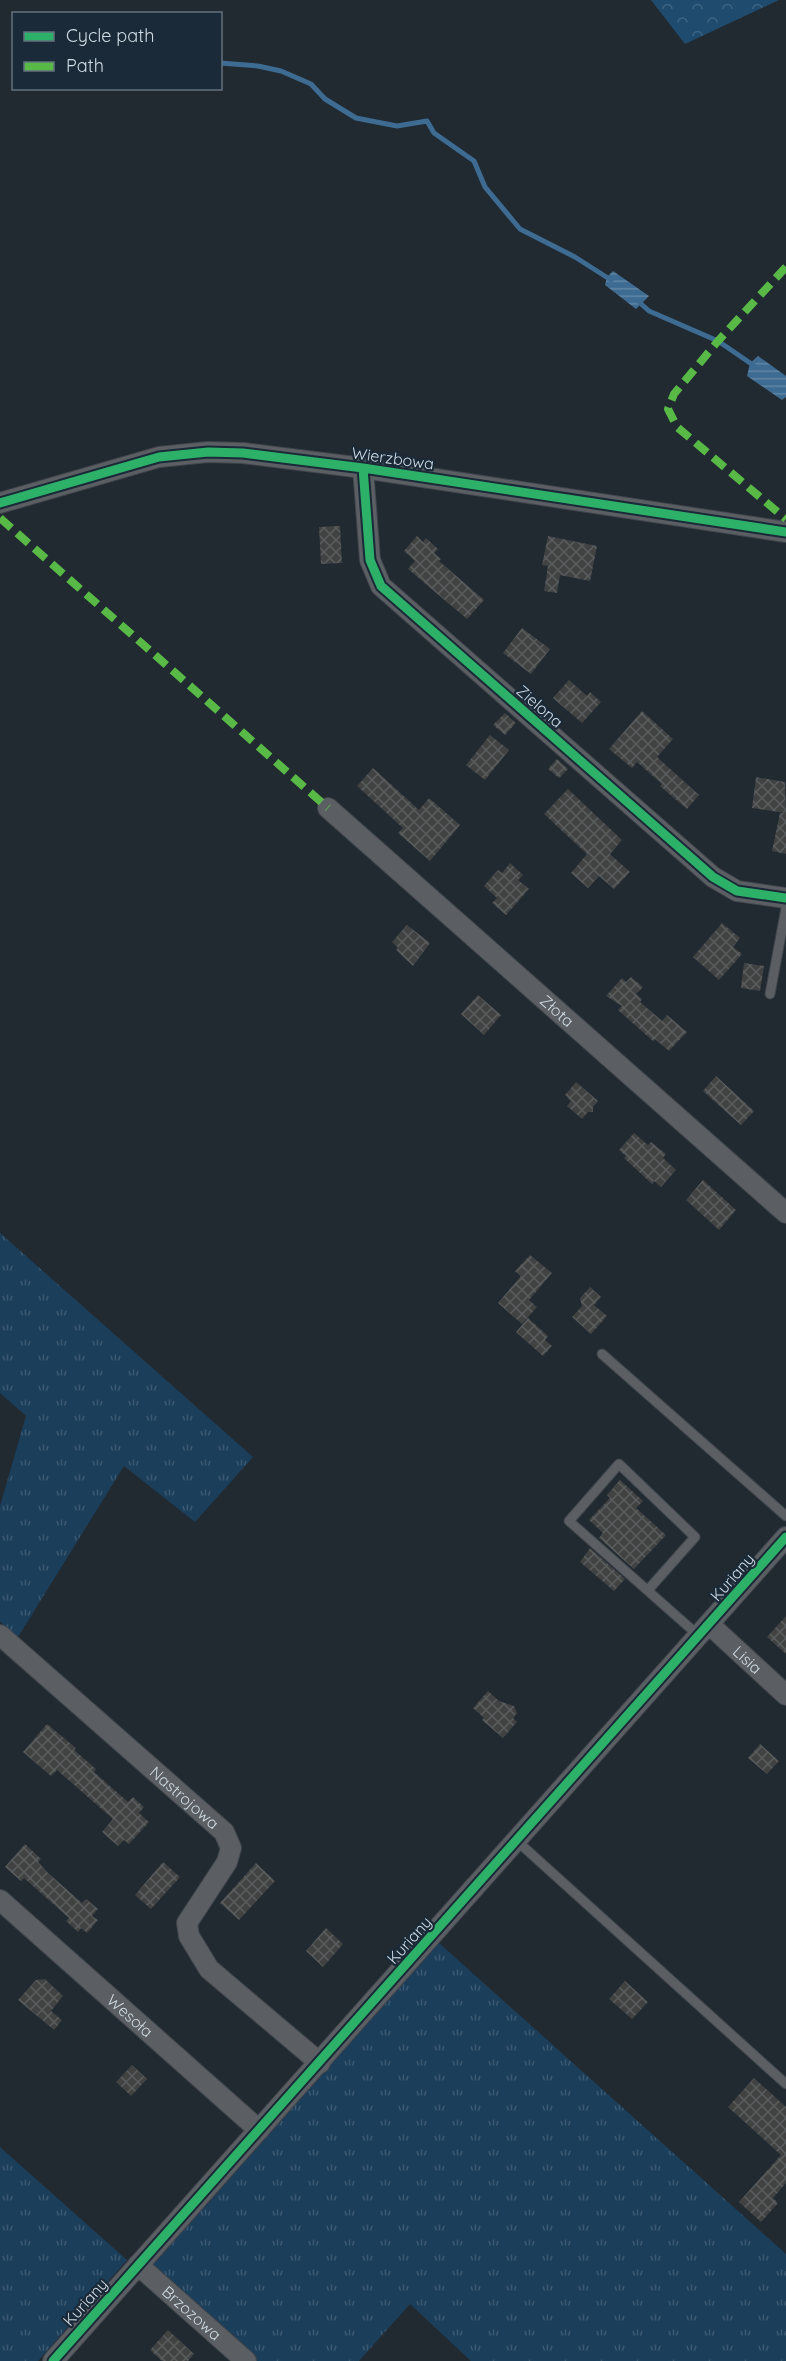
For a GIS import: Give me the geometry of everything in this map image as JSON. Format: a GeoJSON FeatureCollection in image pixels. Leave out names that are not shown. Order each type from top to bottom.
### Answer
{"type":"FeatureCollection","features":[{"type":"Feature","properties":{"kind":"street","name":"Wierzbowa"},"geometry":{"type":"LineString","coordinates":[[0,503],[159,457],[208,452],[243,453],[363,468],[786,532]]}},
{"type":"Feature","properties":{"kind":"street","name":"Zielona"},"geometry":{"type":"LineString","coordinates":[[363,468],[370,560],[381,586],[714,876],[737,891],[786,898]]}},
{"type":"Feature","properties":{"kind":"street","name":"Złota"},"geometry":{"type":"LineString","coordinates":[[328,808],[786,1213]]}},
{"type":"Feature","properties":{"kind":"street","name":"Kuriany"},"geometry":{"type":"LineString","coordinates":[[53,2361],[786,1537]]}},
{"type":"Feature","properties":{"kind":"street","name":"Lisia"},"geometry":{"type":"LineString","coordinates":[[705,1630],[786,1695]]}},
{"type":"Feature","properties":{"kind":"street","name":"Nastrojowa"},"geometry":{"type":"LineString","coordinates":[[0,1635],[224,1832],[231,1848],[226,1862],[187,1923],[189,1936],[209,1969],[320,2063]]}},
{"type":"Feature","properties":{"kind":"street","name":"Wesoła"},"geometry":{"type":"LineString","coordinates":[[0,1900],[259,2130]]}},
{"type":"Feature","properties":{"kind":"street","name":"Brzozowa"},"geometry":{"type":"LineString","coordinates":[[138,2265],[246,2361]]}},
{"type":"Feature","properties":{"kind":"lane"},"geometry":{"type":"LineString","coordinates":[[770,994],[786,908]]}},
{"type":"Feature","properties":{"kind":"lane"},"geometry":{"type":"LineString","coordinates":[[602,1354],[786,1516]]}},
{"type":"Feature","properties":{"kind":"lane"},"geometry":{"type":"LineString","coordinates":[[648,1590],[695,1537],[619,1464],[569,1521],[648,1590],[705,1630]]}},
{"type":"Feature","properties":{"kind":"lane"},"geometry":{"type":"LineString","coordinates":[[517,1841],[786,2084]]}},
{"type":"Feature","properties":{"kind":"green space"},"geometry":{"type":"Polygon","coordinates":[[[651,0],[779,0],[685,44],[651,0]]]}},
{"type":"Feature","properties":{"kind":"green space"},"geometry":{"type":"Polygon","coordinates":[[[0,1233],[253,1457],[195,1522],[124,1466],[18,1637],[0,1622],[0,1506],[26,1416],[0,1393],[0,1233]]]}},
{"type":"Feature","properties":{"kind":"green space"},"geometry":{"type":"Polygon","coordinates":[[[439,1943],[786,2254],[786,2361],[471,2361],[410,2304],[359,2361],[257,2361],[151,2267],[439,1943]]]}},
{"type":"Feature","properties":{"kind":"green space"},"geometry":{"type":"Polygon","coordinates":[[[0,2147],[127,2260],[38,2361],[0,2361],[0,2147]]]}},
{"type":"Feature","properties":{"kind":"shaded area"},"geometry":{"type":"Polygon","coordinates":[[[613,271],[649,296],[636,309],[605,285],[607,277],[613,271]]]}},
{"type":"Feature","properties":{"kind":"shaded area"},"geometry":{"type":"Polygon","coordinates":[[[758,356],[786,376],[786,397],[782,400],[747,376],[750,363],[758,356]]]}},
{"type":"Feature","properties":{"kind":"building"},"geometry":{"type":"Polygon","coordinates":[[[340,526],[342,563],[321,564],[319,527],[340,526]]]}},
{"type":"Feature","properties":{"kind":"building"},"geometry":{"type":"Polygon","coordinates":[[[417,536],[423,542],[426,538],[438,549],[434,553],[441,559],[439,561],[484,600],[467,619],[408,569],[415,561],[404,551],[417,536]]]}},
{"type":"Feature","properties":{"kind":"building"},"geometry":{"type":"Polygon","coordinates":[[[548,536],[597,546],[590,581],[560,575],[557,593],[544,591],[548,566],[542,565],[548,536]]]}},
{"type":"Feature","properties":{"kind":"building"},"geometry":{"type":"Polygon","coordinates":[[[522,628],[550,649],[531,674],[503,653],[522,628]]]}},
{"type":"Feature","properties":{"kind":"building"},"geometry":{"type":"Polygon","coordinates":[[[569,680],[587,696],[590,692],[601,702],[582,723],[553,698],[569,680]]]}},
{"type":"Feature","properties":{"kind":"building"},"geometry":{"type":"Polygon","coordinates":[[[642,711],[673,739],[657,757],[699,795],[687,809],[637,762],[632,768],[609,749],[642,711]]]}},
{"type":"Feature","properties":{"kind":"building"},"geometry":{"type":"Polygon","coordinates":[[[505,713],[516,723],[505,735],[493,725],[505,713]]]}},
{"type":"Feature","properties":{"kind":"building"},"geometry":{"type":"Polygon","coordinates":[[[490,735],[509,750],[485,780],[466,765],[490,735]]]}},
{"type":"Feature","properties":{"kind":"building"},"geometry":{"type":"Polygon","coordinates":[[[557,759],[568,769],[559,778],[548,769],[557,759]]]}},
{"type":"Feature","properties":{"kind":"building"},"geometry":{"type":"Polygon","coordinates":[[[373,768],[419,810],[429,798],[460,825],[430,861],[398,833],[403,828],[357,786],[373,768]]]}},
{"type":"Feature","properties":{"kind":"building"},"geometry":{"type":"Polygon","coordinates":[[[756,777],[785,782],[786,813],[752,808],[756,777]]]}},
{"type":"Feature","properties":{"kind":"building"},"geometry":{"type":"Polygon","coordinates":[[[568,789],[622,840],[610,854],[630,872],[614,889],[599,876],[588,888],[571,873],[587,854],[544,814],[568,789]]]}},
{"type":"Feature","properties":{"kind":"building"},"geometry":{"type":"Polygon","coordinates":[[[780,813],[786,813],[786,854],[772,851],[780,813]]]}},
{"type":"Feature","properties":{"kind":"building"},"geometry":{"type":"Polygon","coordinates":[[[510,863],[523,875],[518,880],[529,889],[506,915],[492,903],[497,898],[484,886],[498,870],[502,873],[510,863]]]}},
{"type":"Feature","properties":{"kind":"building"},"geometry":{"type":"Polygon","coordinates":[[[722,923],[740,938],[733,947],[742,954],[719,980],[693,957],[722,923]]]}},
{"type":"Feature","properties":{"kind":"building"},"geometry":{"type":"Polygon","coordinates":[[[407,925],[430,943],[413,966],[396,950],[398,948],[392,942],[407,925]]]}},
{"type":"Feature","properties":{"kind":"building"},"geometry":{"type":"Polygon","coordinates":[[[744,963],[764,966],[760,991],[741,988],[744,963]]]}},
{"type":"Feature","properties":{"kind":"building"},"geometry":{"type":"Polygon","coordinates":[[[631,977],[643,987],[636,994],[642,999],[640,1002],[662,1021],[667,1015],[687,1032],[669,1051],[655,1039],[653,1041],[618,1010],[622,1006],[606,996],[622,978],[626,982],[631,977]]]}},
{"type":"Feature","properties":{"kind":"building"},"geometry":{"type":"Polygon","coordinates":[[[478,995],[501,1015],[484,1035],[461,1014],[478,995]]]}},
{"type":"Feature","properties":{"kind":"building"},"geometry":{"type":"Polygon","coordinates":[[[716,1076],[754,1111],[741,1125],[703,1091],[716,1076]]]}},
{"type":"Feature","properties":{"kind":"building"},"geometry":{"type":"Polygon","coordinates":[[[576,1082],[598,1101],[593,1107],[593,1112],[588,1112],[582,1119],[567,1106],[571,1101],[565,1095],[576,1082]]]}},
{"type":"Feature","properties":{"kind":"building"},"geometry":{"type":"Polygon","coordinates":[[[634,1133],[648,1145],[651,1142],[666,1154],[663,1158],[676,1170],[661,1187],[654,1181],[652,1184],[624,1158],[626,1156],[619,1150],[634,1133]]]}},
{"type":"Feature","properties":{"kind":"building"},"geometry":{"type":"Polygon","coordinates":[[[703,1180],[736,1210],[719,1230],[686,1200],[703,1180]]]}},
{"type":"Feature","properties":{"kind":"building"},"geometry":{"type":"Polygon","coordinates":[[[530,1255],[552,1273],[529,1300],[537,1307],[522,1324],[498,1303],[521,1276],[515,1271],[530,1255]]]}},
{"type":"Feature","properties":{"kind":"building"},"geometry":{"type":"Polygon","coordinates":[[[590,1287],[601,1297],[594,1305],[607,1316],[591,1334],[572,1317],[582,1306],[580,1298],[590,1287]]]}},
{"type":"Feature","properties":{"kind":"building"},"geometry":{"type":"Polygon","coordinates":[[[528,1318],[548,1336],[545,1340],[552,1346],[543,1356],[516,1332],[528,1318]]]}},
{"type":"Feature","properties":{"kind":"building"},"geometry":{"type":"Polygon","coordinates":[[[620,1480],[643,1501],[636,1508],[666,1535],[634,1569],[599,1538],[603,1533],[589,1520],[610,1498],[607,1495],[620,1480]]]}},
{"type":"Feature","properties":{"kind":"building"},"geometry":{"type":"Polygon","coordinates":[[[590,1548],[625,1579],[614,1591],[580,1562],[590,1548]]]}},
{"type":"Feature","properties":{"kind":"building"},"geometry":{"type":"Polygon","coordinates":[[[786,1616],[786,1654],[767,1637],[786,1616]]]}},
{"type":"Feature","properties":{"kind":"building"},"geometry":{"type":"Polygon","coordinates":[[[488,1691],[499,1701],[514,1706],[517,1713],[513,1718],[517,1722],[503,1738],[482,1720],[484,1718],[473,1708],[488,1691]]]}},
{"type":"Feature","properties":{"kind":"building"},"geometry":{"type":"Polygon","coordinates":[[[47,1724],[76,1748],[74,1750],[96,1769],[94,1772],[128,1802],[133,1797],[144,1807],[139,1813],[149,1822],[129,1844],[124,1840],[118,1846],[102,1832],[113,1819],[57,1770],[51,1776],[23,1752],[47,1724]]]}},
{"type":"Feature","properties":{"kind":"building"},"geometry":{"type":"Polygon","coordinates":[[[760,1744],[779,1761],[767,1774],[748,1758],[760,1744]]]}},
{"type":"Feature","properties":{"kind":"building"},"geometry":{"type":"Polygon","coordinates":[[[25,1844],[41,1859],[38,1862],[48,1873],[82,1903],[86,1899],[98,1909],[92,1916],[98,1920],[87,1933],[81,1928],[78,1932],[66,1921],[69,1918],[24,1878],[21,1881],[5,1867],[25,1844]]]}},
{"type":"Feature","properties":{"kind":"building"},"geometry":{"type":"Polygon","coordinates":[[[163,1862],[180,1877],[151,1909],[135,1895],[163,1862]]]}},
{"type":"Feature","properties":{"kind":"building"},"geometry":{"type":"Polygon","coordinates":[[[256,1863],[275,1881],[239,1920],[220,1903],[256,1863]]]}},
{"type":"Feature","properties":{"kind":"building"},"geometry":{"type":"Polygon","coordinates":[[[326,1928],[343,1944],[323,1967],[306,1951],[326,1928]]]}},
{"type":"Feature","properties":{"kind":"building"},"geometry":{"type":"Polygon","coordinates":[[[45,1979],[63,1996],[51,2011],[62,2020],[54,2030],[18,2000],[36,1980],[45,1979]]]}},
{"type":"Feature","properties":{"kind":"building"},"geometry":{"type":"Polygon","coordinates":[[[625,1981],[648,2002],[632,2019],[609,1999],[625,1981]]]}},
{"type":"Feature","properties":{"kind":"building"},"geometry":{"type":"Polygon","coordinates":[[[132,2065],[147,2079],[131,2096],[116,2082],[132,2065]]]}},
{"type":"Feature","properties":{"kind":"building"},"geometry":{"type":"Polygon","coordinates":[[[754,2078],[786,2107],[786,2183],[773,2198],[778,2203],[761,2222],[739,2202],[781,2155],[728,2107],[754,2078]]]}},
{"type":"Feature","properties":{"kind":"building"},"geometry":{"type":"Polygon","coordinates":[[[168,2330],[194,2354],[188,2361],[162,2361],[150,2350],[168,2330]]]}},
{"type":"Feature","properties":{"kind":"waterway"},"geometry":{"type":"LineString","coordinates":[[222,63],[258,66],[281,71],[311,84],[325,99],[356,118],[397,126],[427,121],[434,133],[474,161],[485,187],[520,229],[575,257],[611,280]]}},
{"type":"Feature","properties":{"kind":"waterway"},"geometry":{"type":"LineString","coordinates":[[639,302],[649,311],[718,341],[756,367]]}},
{"type":"Feature","properties":{"kind":"marked path"},"geometry":{"type":"LineString","coordinates":[[786,267],[718,341],[674,394],[668,409],[677,427],[786,519]]}},
{"type":"Feature","properties":{"kind":"marked path"},"geometry":{"type":"LineString","coordinates":[[0,518],[328,808]]}},
{"type":"Feature","properties":{"kind":"cycle path"},"geometry":{"type":"LineString","coordinates":[[0,503],[159,457],[208,452],[243,453],[363,468],[786,532]]}},
{"type":"Feature","properties":{"kind":"cycle path"},"geometry":{"type":"LineString","coordinates":[[363,468],[370,560],[381,586],[713,877],[737,891],[786,898]]}},
{"type":"Feature","properties":{"kind":"cycle path"},"geometry":{"type":"LineString","coordinates":[[53,2361],[786,1537]]}}]}
